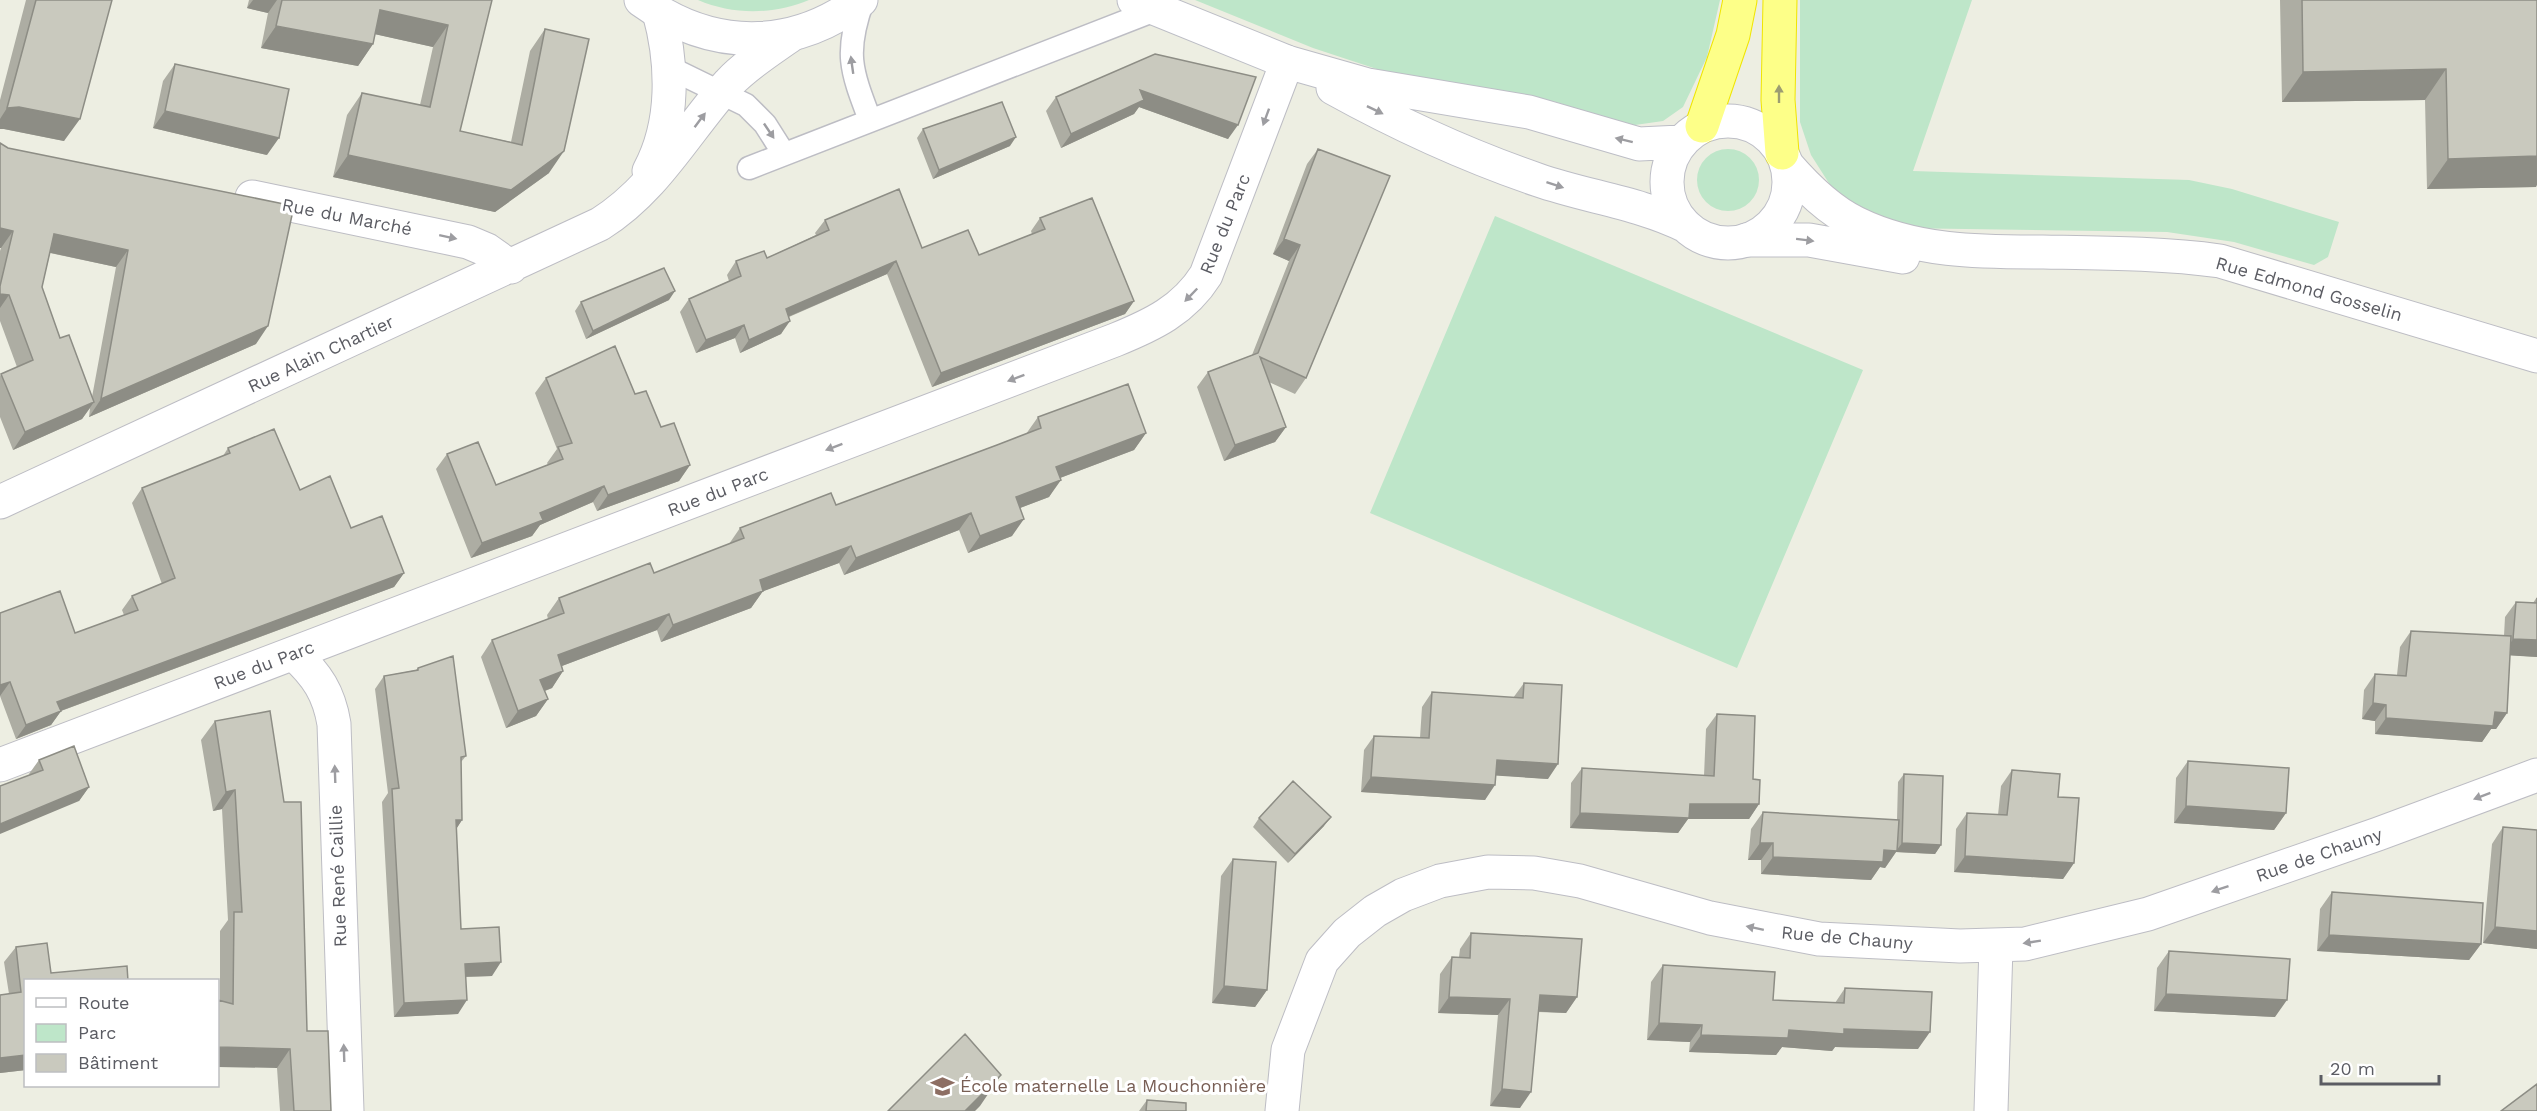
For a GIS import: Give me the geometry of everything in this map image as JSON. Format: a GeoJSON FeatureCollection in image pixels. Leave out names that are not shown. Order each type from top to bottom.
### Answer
{"type":"FeatureCollection","features":[{"type":"Feature","properties":{"kind":"highway"},"geometry":{"type":"LineString","coordinates":[[1692,134],[1730,46],[1740,0]]}},
{"type":"Feature","properties":{"kind":"highway"},"geometry":{"type":"LineString","coordinates":[[1780,0],[1778,100],[1785,159]]}},
{"type":"Feature","properties":{"kind":"street"},"geometry":{"type":"LineString","coordinates":[[650,6],[694,30],[723,37],[752,39],[791,35],[822,24],[862,0]]}},
{"type":"Feature","properties":{"kind":"street"},"geometry":{"type":"LineString","coordinates":[[1144,5],[1287,62],[1402,92],[1538,114],[1640,144],[1692,134],[1729,120],[1747,124],[1771,138],[1785,159],[1789,184],[1782,210],[1771,226],[1747,240],[1719,242],[1702,237],[1686,226],[1653,211],[1536,179],[1469,152],[1366,106],[1287,62]]}},
{"type":"Feature","properties":{"kind":"street","name":"Rue Alain Chartier"},"geometry":{"type":"LineString","coordinates":[[635,196],[661,142],[668,105],[665,34],[650,6]]}},
{"type":"Feature","properties":{"kind":"street","name":"Rue Alain Chartier"},"geometry":{"type":"LineString","coordinates":[[0,502],[600,224],[662,171],[722,92],[748,66],[791,35]]}},
{"type":"Feature","properties":{"kind":"street","name":"Rue du Parc"},"geometry":{"type":"LineString","coordinates":[[0,765],[1115,340],[1165,317],[1195,292],[1206,275],[1287,62]]}},
{"type":"Feature","properties":{"kind":"street"},"geometry":{"type":"LineString","coordinates":[[1686,226],[1670,201],[1667,180],[1671,160],[1692,134]]}},
{"type":"Feature","properties":{"kind":"street","name":"Rue Edmond Gosselin"},"geometry":{"type":"LineString","coordinates":[[1785,159],[1820,199],[1854,222],[1897,240],[1968,252]]}},
{"type":"Feature","properties":{"kind":"street","name":"Rue du Marché"},"geometry":{"type":"LineString","coordinates":[[220,191],[468,242],[487,249],[511,267]]}},
{"type":"Feature","properties":{"kind":"street","name":"Rue Edmond Gosselin"},"geometry":{"type":"LineString","coordinates":[[1747,240],[1809,240],[1900,257],[1968,252],[2181,257],[2220,261],[2537,356]]}},
{"type":"Feature","properties":{"kind":"street","name":"Rue René Caillie"},"geometry":{"type":"LineString","coordinates":[[294,654],[313,671],[323,686],[330,703],[333,724],[346,1111]]}},
{"type":"Feature","properties":{"kind":"street","name":"Rue de Chauny"},"geometry":{"type":"LineString","coordinates":[[1282,1111],[1288,1050],[1322,961],[1347,933],[1382,906],[1420,887],[1461,876],[1511,872],[1554,876],[1710,918],[1819,939],[1880,944],[1996,946],[2055,938],[2148,914],[2399,827],[2537,775]]}},
{"type":"Feature","properties":{"kind":"street"},"geometry":{"type":"LineString","coordinates":[[1991,1111],[1996,946]]}},
{"type":"Feature","properties":{"kind":"lane"},"geometry":{"type":"LineString","coordinates":[[862,0],[850,53],[855,80],[870,120]]}},
{"type":"Feature","properties":{"kind":"lane"},"geometry":{"type":"LineString","coordinates":[[749,168],[1144,5]]}},
{"type":"Feature","properties":{"kind":"lane"},"geometry":{"type":"LineString","coordinates":[[668,67],[722,92],[755,113],[784,154]]}},
{"type":"Feature","properties":{"kind":"green space"},"geometry":{"type":"Polygon","coordinates":[[[698,0],[809,0],[767,11],[739,11],[698,0]]]}},
{"type":"Feature","properties":{"kind":"green space"},"geometry":{"type":"Polygon","coordinates":[[[1195,0],[1720,0],[1707,57],[1683,107],[1663,121],[1628,126],[1556,102],[1407,79],[1313,48],[1195,0]]]}},
{"type":"Feature","properties":{"kind":"green space"},"geometry":{"type":"Polygon","coordinates":[[[1800,0],[1972,0],[1913,171],[2189,180],[2232,189],[2339,222],[2328,257],[2314,265],[2234,242],[2167,232],[1897,228],[1866,216],[1832,188],[1811,155],[1800,122],[1800,0]]]}},
{"type":"Feature","properties":{"kind":"green space"},"geometry":{"type":"Polygon","coordinates":[[[1722,149],[1734,149],[1750,158],[1757,168],[1759,180],[1757,192],[1750,202],[1734,211],[1722,211],[1711,206],[1702,197],[1697,186],[1697,174],[1702,163],[1711,154],[1722,149]]]}},
{"type":"Feature","properties":{"kind":"green space"},"geometry":{"type":"Polygon","coordinates":[[[1495,216],[1863,370],[1737,668],[1370,513],[1495,216]]]}},
{"type":"Feature","properties":{"kind":"building"},"geometry":{"type":"Polygon","coordinates":[[[36,0],[112,0],[80,119],[19,107],[7,108],[36,0]]]}},
{"type":"Feature","properties":{"kind":"building"},"geometry":{"type":"Polygon","coordinates":[[[282,0],[492,0],[460,131],[522,145],[545,29],[589,39],[564,151],[511,190],[348,155],[362,93],[430,107],[448,25],[380,10],[373,44],[276,26],[282,0]]]}},
{"type":"Feature","properties":{"kind":"building"},"geometry":{"type":"Polygon","coordinates":[[[2302,0],[2537,0],[2537,156],[2448,159],[2446,69],[2303,72],[2302,0]]]}},
{"type":"Feature","properties":{"kind":"building"},"geometry":{"type":"Polygon","coordinates":[[[1155,54],[1256,77],[1238,125],[1140,90],[1144,100],[1071,134],[1056,97],[1155,54]]]}},
{"type":"Feature","properties":{"kind":"building"},"geometry":{"type":"Polygon","coordinates":[[[175,64],[289,89],[279,138],[165,111],[175,64]]]}},
{"type":"Feature","properties":{"kind":"building"},"geometry":{"type":"Polygon","coordinates":[[[1002,102],[1016,137],[939,170],[923,129],[1002,102]]]}},
{"type":"Feature","properties":{"kind":"building"},"geometry":{"type":"Polygon","coordinates":[[[0,143],[8,148],[294,206],[268,326],[101,399],[128,250],[54,234],[42,287],[60,338],[69,335],[94,402],[25,432],[1,374],[33,360],[9,295],[0,294],[13,231],[0,228],[0,143]]]}},
{"type":"Feature","properties":{"kind":"building"},"geometry":{"type":"Polygon","coordinates":[[[1318,149],[1390,176],[1306,378],[1260,357],[1286,427],[1235,445],[1208,372],[1258,353],[1300,245],[1284,239],[1318,149]]]}},
{"type":"Feature","properties":{"kind":"building"},"geometry":{"type":"Polygon","coordinates":[[[899,189],[922,248],[968,230],[979,255],[1045,229],[1040,218],[1092,198],[1134,301],[941,373],[896,261],[786,309],[790,321],[749,340],[744,325],[706,340],[689,299],[741,276],[736,261],[764,251],[767,258],[829,230],[825,220],[899,189]]]}},
{"type":"Feature","properties":{"kind":"building"},"geometry":{"type":"Polygon","coordinates":[[[664,268],[675,291],[593,331],[581,302],[664,268]]]}},
{"type":"Feature","properties":{"kind":"building"},"geometry":{"type":"Polygon","coordinates":[[[615,346],[635,394],[646,391],[661,427],[674,423],[690,465],[608,495],[604,486],[540,513],[543,520],[482,543],[447,454],[478,442],[496,485],[563,459],[558,447],[572,443],[546,378],[615,346]]]}},
{"type":"Feature","properties":{"kind":"building"},"geometry":{"type":"Polygon","coordinates":[[[1128,384],[1146,433],[1056,467],[1061,480],[1016,497],[1024,519],[980,536],[971,513],[856,558],[851,546],[760,580],[763,591],[673,625],[669,614],[558,655],[563,671],[540,680],[548,699],[518,711],[492,640],[564,613],[559,598],[650,563],[654,573],[744,538],[740,528],[831,493],[836,505],[997,445],[1041,428],[1038,417],[1128,384]]]}},
{"type":"Feature","properties":{"kind":"building"},"geometry":{"type":"Polygon","coordinates":[[[274,429],[300,490],[330,476],[351,528],[382,516],[404,573],[57,702],[61,711],[26,725],[10,682],[0,685],[0,613],[60,591],[75,633],[138,610],[132,596],[175,578],[142,488],[230,453],[228,448],[274,429]]]}},
{"type":"Feature","properties":{"kind":"building"},"geometry":{"type":"Polygon","coordinates":[[[2516,602],[2537,603],[2537,640],[2513,639],[2516,602]]]}},
{"type":"Feature","properties":{"kind":"building"},"geometry":{"type":"Polygon","coordinates":[[[2411,631],[2511,636],[2507,713],[2495,712],[2493,726],[2386,718],[2386,705],[2373,703],[2375,674],[2406,676],[2411,631]]]}},
{"type":"Feature","properties":{"kind":"building"},"geometry":{"type":"Polygon","coordinates":[[[453,656],[466,756],[461,757],[462,820],[456,820],[461,929],[499,927],[501,962],[465,964],[467,1000],[404,1003],[392,789],[399,788],[384,676],[418,670],[418,668],[453,656]]]}},
{"type":"Feature","properties":{"kind":"building"},"geometry":{"type":"Polygon","coordinates":[[[1524,683],[1562,685],[1558,764],[1497,760],[1495,785],[1371,777],[1374,736],[1429,738],[1432,692],[1523,698],[1524,683]]]}},
{"type":"Feature","properties":{"kind":"building"},"geometry":{"type":"Polygon","coordinates":[[[270,711],[284,802],[301,802],[307,1031],[328,1031],[331,1111],[294,1111],[290,1049],[219,1047],[219,1000],[233,1004],[234,912],[242,912],[235,790],[226,792],[215,721],[270,711]]]}},
{"type":"Feature","properties":{"kind":"building"},"geometry":{"type":"Polygon","coordinates":[[[1717,714],[1755,716],[1753,779],[1760,780],[1759,804],[1690,804],[1689,818],[1580,813],[1582,768],[1714,776],[1717,714]]]}},
{"type":"Feature","properties":{"kind":"building"},"geometry":{"type":"Polygon","coordinates":[[[74,746],[89,787],[0,824],[0,786],[43,770],[39,760],[74,746]]]}},
{"type":"Feature","properties":{"kind":"building"},"geometry":{"type":"Polygon","coordinates":[[[2188,761],[2289,768],[2286,813],[2186,806],[2188,761]]]}},
{"type":"Feature","properties":{"kind":"building"},"geometry":{"type":"Polygon","coordinates":[[[2012,770],[2060,774],[2058,797],[2079,798],[2074,863],[1965,856],[1967,813],[2007,815],[2012,770]]]}},
{"type":"Feature","properties":{"kind":"building"},"geometry":{"type":"Polygon","coordinates":[[[1904,774],[1943,776],[1941,845],[1902,843],[1904,774]]]}},
{"type":"Feature","properties":{"kind":"building"},"geometry":{"type":"Polygon","coordinates":[[[1293,781],[1331,817],[1295,854],[1259,818],[1293,781]]]}},
{"type":"Feature","properties":{"kind":"building"},"geometry":{"type":"Polygon","coordinates":[[[1763,812],[1899,820],[1897,851],[1884,850],[1883,862],[1773,857],[1773,843],[1760,843],[1763,812]]]}},
{"type":"Feature","properties":{"kind":"building"},"geometry":{"type":"Polygon","coordinates":[[[2503,827],[2537,830],[2537,931],[2495,927],[2503,827]]]}},
{"type":"Feature","properties":{"kind":"building"},"geometry":{"type":"Polygon","coordinates":[[[1233,859],[1276,862],[1267,990],[1224,986],[1233,859]]]}},
{"type":"Feature","properties":{"kind":"building"},"geometry":{"type":"Polygon","coordinates":[[[2332,892],[2483,903],[2481,944],[2329,935],[2332,892]]]}},
{"type":"Feature","properties":{"kind":"building"},"geometry":{"type":"Polygon","coordinates":[[[1471,933],[1582,939],[1577,997],[1540,995],[1531,1092],[1502,1089],[1510,999],[1449,997],[1452,957],[1470,958],[1471,933]]]}},
{"type":"Feature","properties":{"kind":"building"},"geometry":{"type":"Polygon","coordinates":[[[47,943],[51,973],[127,966],[128,979],[24,979],[24,1055],[0,1058],[0,995],[21,992],[16,947],[47,943]]]}},
{"type":"Feature","properties":{"kind":"building"},"geometry":{"type":"Polygon","coordinates":[[[2169,951],[2290,959],[2287,1000],[2166,994],[2169,951]]]}},
{"type":"Feature","properties":{"kind":"building"},"geometry":{"type":"Polygon","coordinates":[[[1663,965],[1775,972],[1773,1000],[1844,1003],[1845,988],[1932,992],[1930,1032],[1844,1029],[1844,1034],[1789,1030],[1788,1038],[1701,1035],[1702,1025],[1659,1023],[1663,965]]]}},
{"type":"Feature","properties":{"kind":"building"},"geometry":{"type":"Polygon","coordinates":[[[965,1034],[1001,1075],[965,1111],[888,1111],[965,1034]]]}},
{"type":"Feature","properties":{"kind":"building"},"geometry":{"type":"Polygon","coordinates":[[[2537,1084],[2537,1111],[2501,1111],[2537,1084]]]}},
{"type":"Feature","properties":{"kind":"building"},"geometry":{"type":"Polygon","coordinates":[[[1147,1100],[1186,1103],[1186,1111],[1146,1111],[1147,1100]]]}},
{"type":"Feature","properties":{"kind":"place","name":"École maternelle La Mouchonnière"},"geometry":{"type":"Point","coordinates":[942,1086]}}]}
